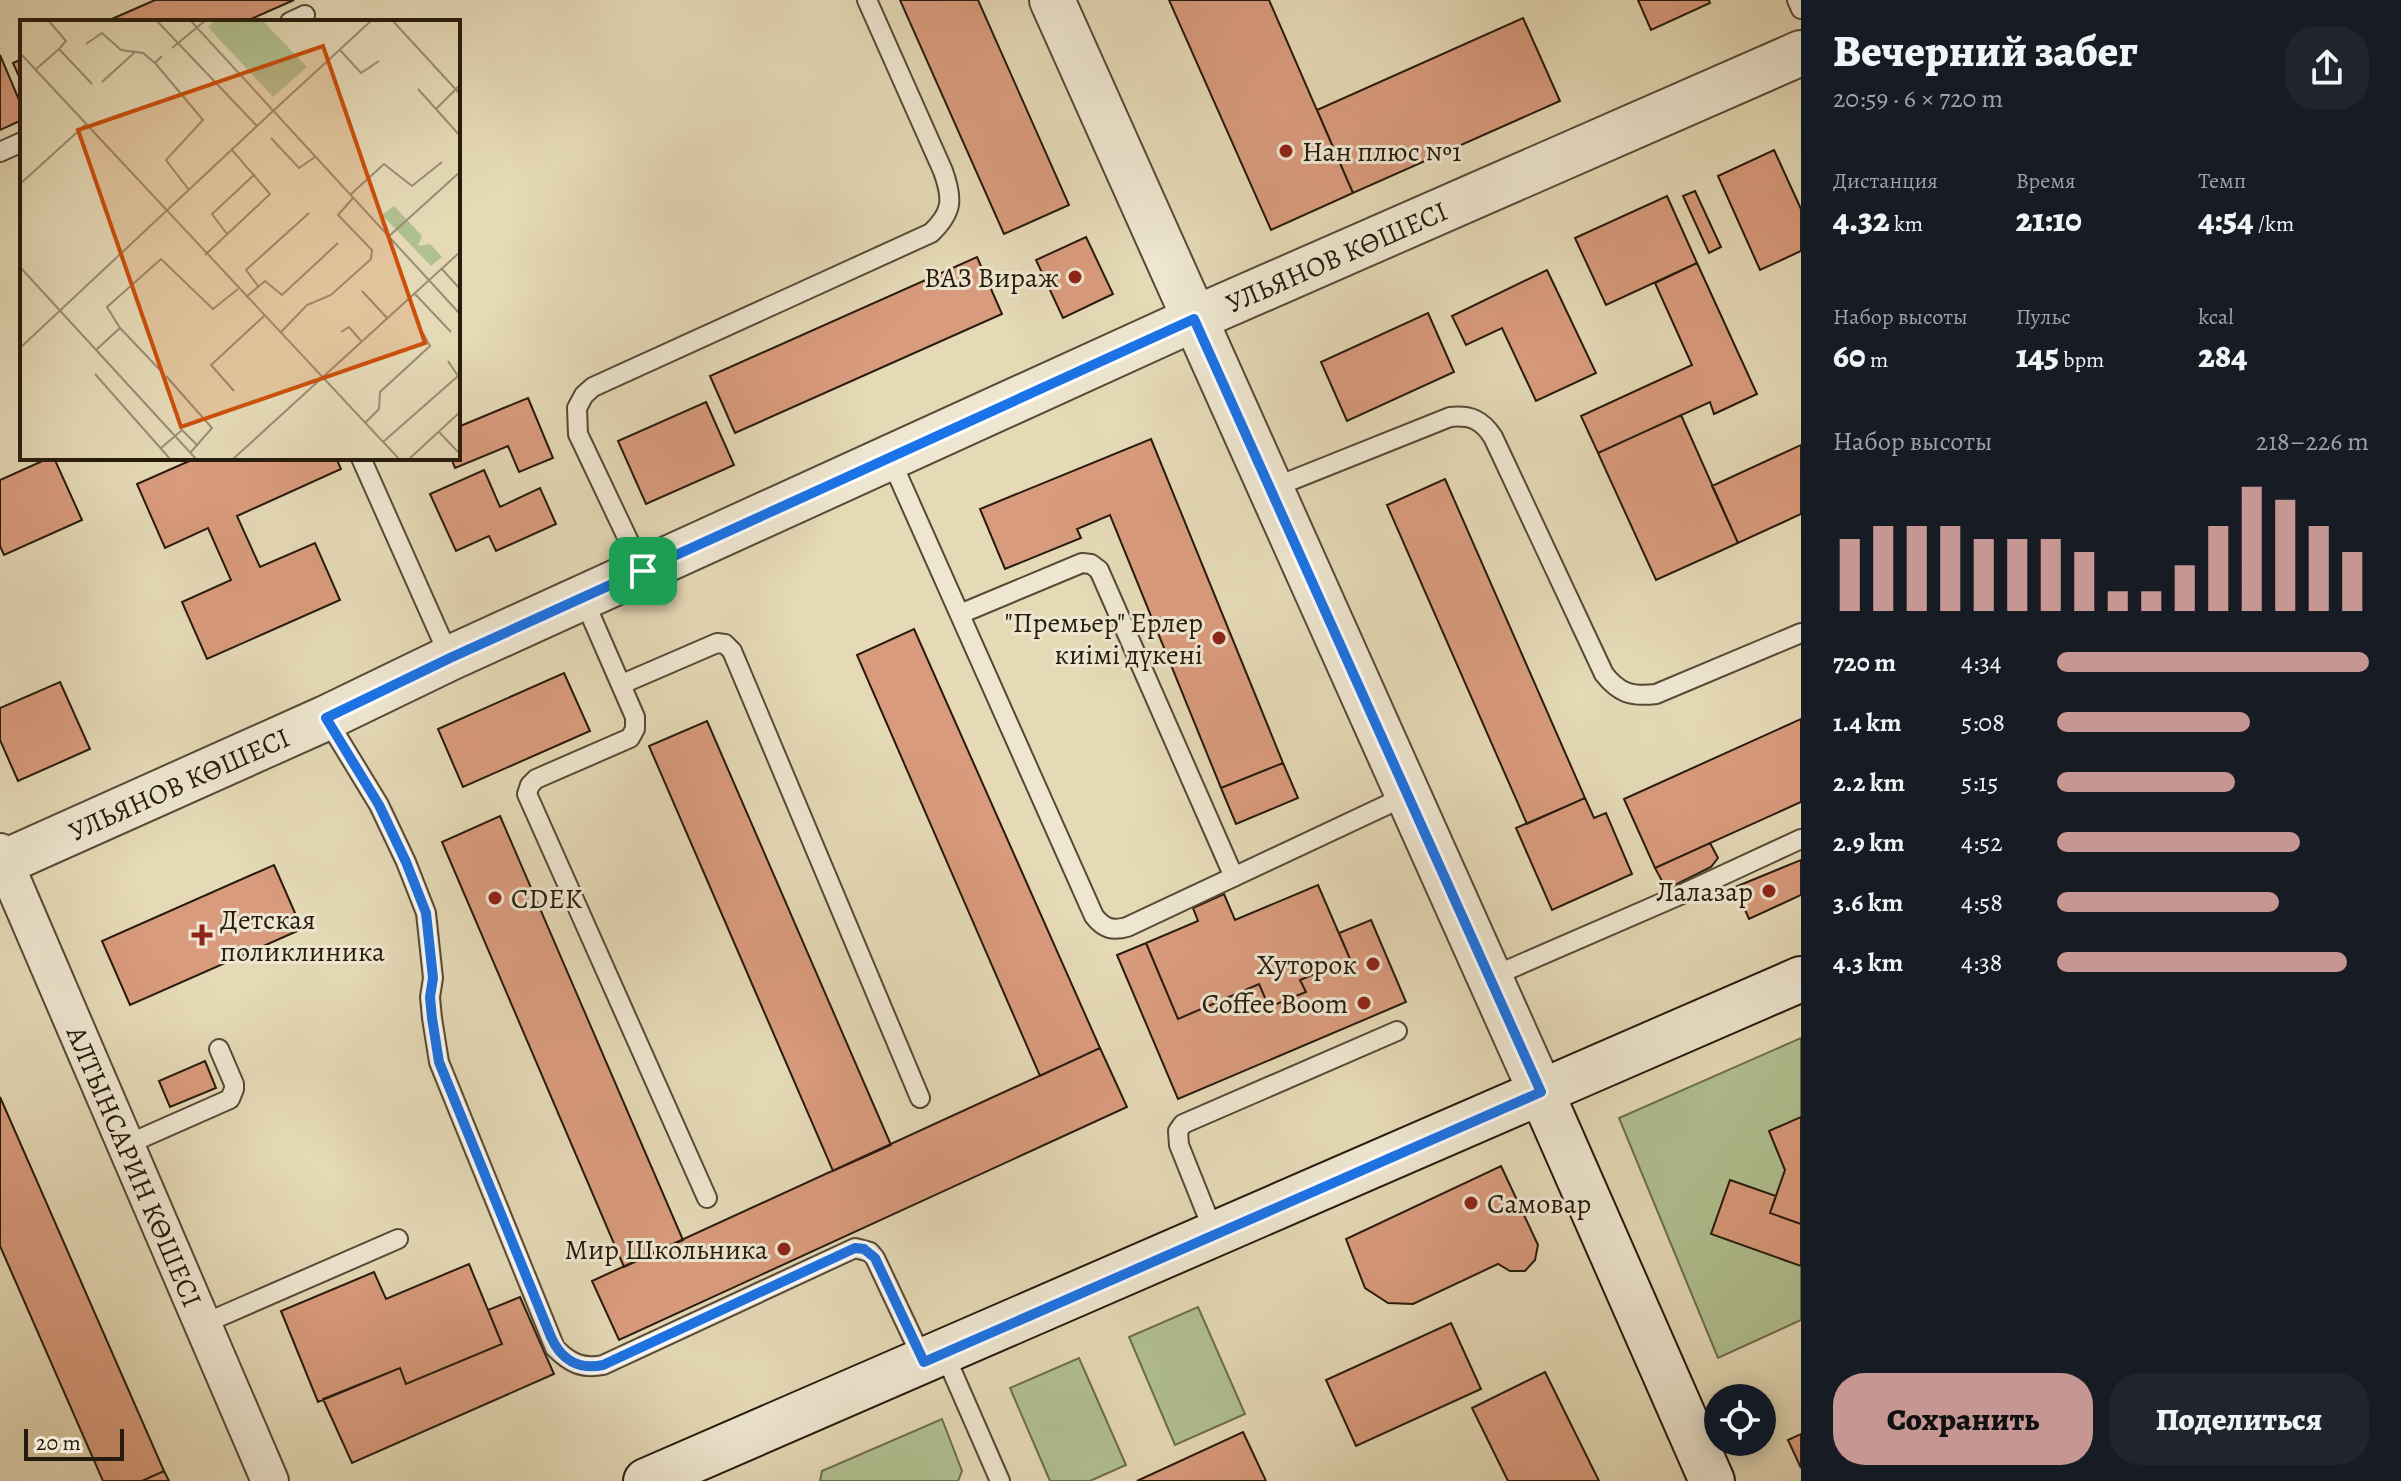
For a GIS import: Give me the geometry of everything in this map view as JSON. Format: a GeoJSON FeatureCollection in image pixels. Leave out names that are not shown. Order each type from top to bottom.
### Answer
{"type":"FeatureCollection","features":[{"type":"Feature","properties":{"kind":"street"},"geometry":{"type":"LineString","coordinates":[[1052,0],[1712,1481]]}},
{"type":"Feature","properties":{"kind":"street","name":"УЛЬЯНОВ КӨШЕСІ"},"geometry":{"type":"LineString","coordinates":[[1,859],[326,718],[450,658],[1194,319],[1801,53]]}},
{"type":"Feature","properties":{"kind":"street","name":"АЛТЫНСАРИН КӨШЕСІ"},"geometry":{"type":"LineString","coordinates":[[1,859],[270,1481]]}},
{"type":"Feature","properties":{"kind":"street"},"geometry":{"type":"LineString","coordinates":[[646,1481],[1801,979]]}},
{"type":"Feature","properties":{"kind":"lane"},"geometry":{"type":"LineString","coordinates":[[643,571],[578,434],[577,408],[584,395],[593,387],[931,233],[943,221],[950,206],[946,180],[867,0]]}},
{"type":"Feature","properties":{"kind":"lane"},"geometry":{"type":"LineString","coordinates":[[1797,0],[1801,9]]}},
{"type":"Feature","properties":{"kind":"lane"},"geometry":{"type":"LineString","coordinates":[[0,152],[20,143]]}},
{"type":"Feature","properties":{"kind":"lane"},"geometry":{"type":"LineString","coordinates":[[1270,489],[1450,417],[1476,419],[1485,425],[1493,437],[1604,674],[1613,686],[1626,694],[1656,694],[1801,633]]}},
{"type":"Feature","properties":{"kind":"lane"},"geometry":{"type":"LineString","coordinates":[[890,458],[1100,924],[1108,929],[1127,927],[1408,795]]}},
{"type":"Feature","properties":{"kind":"lane"},"geometry":{"type":"LineString","coordinates":[[362,460],[450,658]]}},
{"type":"Feature","properties":{"kind":"lane"},"geometry":{"type":"LineString","coordinates":[[960,614],[1082,563],[1091,564],[1099,570],[1234,877]]}},
{"type":"Feature","properties":{"kind":"lane"},"geometry":{"type":"LineString","coordinates":[[583,598],[622,684],[635,717],[635,729],[630,738],[536,779],[527,794],[707,1198]]}},
{"type":"Feature","properties":{"kind":"lane"},"geometry":{"type":"LineString","coordinates":[[622,684],[717,643],[725,644],[732,651],[920,1098]]}},
{"type":"Feature","properties":{"kind":"lane"},"geometry":{"type":"LineString","coordinates":[[326,718],[379,805],[426,913],[433,978],[431,1007],[439,1062],[555,1348],[573,1363],[591,1367],[603,1365],[855,1248],[864,1249],[875,1258],[934,1357],[1000,1481]]}},
{"type":"Feature","properties":{"kind":"lane"},"geometry":{"type":"LineString","coordinates":[[1489,978],[1801,839]]}},
{"type":"Feature","properties":{"kind":"lane"},"geometry":{"type":"LineString","coordinates":[[1215,1235],[1179,1145],[1178,1131],[1183,1124],[1397,1031]]}},
{"type":"Feature","properties":{"kind":"lane"},"geometry":{"type":"LineString","coordinates":[[126,1145],[230,1099],[234,1084],[219,1049]]}},
{"type":"Feature","properties":{"kind":"lane"},"geometry":{"type":"LineString","coordinates":[[203,1324],[398,1239]]}},
{"type":"Feature","properties":{"kind":"green space"},"geometry":{"type":"Polygon","coordinates":[[[1801,1038],[1801,1320],[1718,1358],[1619,1118],[1801,1038]]]}},
{"type":"Feature","properties":{"kind":"green space"},"geometry":{"type":"Polygon","coordinates":[[[1198,1307],[1245,1414],[1175,1445],[1129,1337],[1198,1307]]]}},
{"type":"Feature","properties":{"kind":"green space"},"geometry":{"type":"Polygon","coordinates":[[[1079,1358],[1126,1465],[1090,1481],[1050,1481],[1010,1388],[1079,1358]]]}},
{"type":"Feature","properties":{"kind":"green space"},"geometry":{"type":"Polygon","coordinates":[[[942,1419],[962,1471],[958,1481],[820,1481],[822,1471],[942,1419]]]}},
{"type":"Feature","properties":{"kind":"building"},"geometry":{"type":"Polygon","coordinates":[[[155,0],[294,0],[249,20],[110,20],[155,0]]]}},
{"type":"Feature","properties":{"kind":"building"},"geometry":{"type":"Polygon","coordinates":[[[900,0],[978,0],[1069,205],[1004,234],[900,0]]]}},
{"type":"Feature","properties":{"kind":"building","name":"Нан плюс №1"},"geometry":{"type":"Polygon","coordinates":[[[1169,0],[1269,0],[1353,193],[1271,230],[1169,0]]]}},
{"type":"Feature","properties":{"kind":"building"},"geometry":{"type":"Polygon","coordinates":[[[1638,0],[1709,0],[1710,3],[1651,30],[1638,0]]]}},
{"type":"Feature","properties":{"kind":"building"},"geometry":{"type":"Polygon","coordinates":[[[1523,18],[1560,101],[1353,193],[1317,110],[1523,18]]]}},
{"type":"Feature","properties":{"kind":"building"},"geometry":{"type":"Polygon","coordinates":[[[0,55],[20,102],[20,121],[0,130],[0,55]]]}},
{"type":"Feature","properties":{"kind":"building"},"geometry":{"type":"Polygon","coordinates":[[[20,60],[20,79],[13,63],[20,60]]]}},
{"type":"Feature","properties":{"kind":"building"},"geometry":{"type":"Polygon","coordinates":[[[1774,150],[1801,209],[1801,251],[1760,270],[1718,176],[1774,150]]]}},
{"type":"Feature","properties":{"kind":"building"},"geometry":{"type":"Polygon","coordinates":[[[1695,191],[1721,247],[1709,253],[1683,196],[1695,191]]]}},
{"type":"Feature","properties":{"kind":"building"},"geometry":{"type":"Polygon","coordinates":[[[1667,196],[1697,263],[1606,305],[1575,238],[1667,196]]]}},
{"type":"Feature","properties":{"kind":"building","name":"ВАЗ Вираж"},"geometry":{"type":"Polygon","coordinates":[[[1086,237],[1113,294],[1063,318],[1036,260],[1086,237]]]}},
{"type":"Feature","properties":{"kind":"building"},"geometry":{"type":"Polygon","coordinates":[[[977,257],[1002,314],[735,433],[710,376],[977,257]]]}},
{"type":"Feature","properties":{"kind":"building"},"geometry":{"type":"Polygon","coordinates":[[[1697,263],[1757,394],[1714,414],[1710,402],[1598,453],[1581,416],[1692,365],[1655,283],[1697,263]]]}},
{"type":"Feature","properties":{"kind":"building"},"geometry":{"type":"Polygon","coordinates":[[[1547,270],[1596,373],[1536,401],[1502,328],[1466,345],[1452,316],[1547,270]]]}},
{"type":"Feature","properties":{"kind":"building"},"geometry":{"type":"Polygon","coordinates":[[[1428,313],[1454,372],[1347,421],[1321,362],[1428,313]]]}},
{"type":"Feature","properties":{"kind":"building"},"geometry":{"type":"Polygon","coordinates":[[[528,398],[553,458],[519,472],[508,446],[455,468],[452,460],[460,460],[460,426],[528,398]]]}},
{"type":"Feature","properties":{"kind":"building"},"geometry":{"type":"Polygon","coordinates":[[[706,402],[734,465],[646,504],[618,441],[706,402]]]}},
{"type":"Feature","properties":{"kind":"building"},"geometry":{"type":"Polygon","coordinates":[[[1681,415],[1738,543],[1656,580],[1598,453],[1681,415]]]}},
{"type":"Feature","properties":{"kind":"building"},"geometry":{"type":"Polygon","coordinates":[[[1151,439],[1283,763],[1221,788],[1110,515],[1077,529],[1081,538],[1005,569],[980,509],[1151,439]]]}},
{"type":"Feature","properties":{"kind":"building"},"geometry":{"type":"Polygon","coordinates":[[[1801,445],[1801,514],[1738,543],[1712,486],[1801,445]]]}},
{"type":"Feature","properties":{"kind":"building"},"geometry":{"type":"Polygon","coordinates":[[[45,460],[55,460],[82,520],[4,555],[0,546],[0,480],[45,460]]]}},
{"type":"Feature","properties":{"kind":"building"},"geometry":{"type":"Polygon","coordinates":[[[191,460],[337,460],[341,469],[237,516],[260,567],[315,543],[340,600],[207,659],[182,602],[231,580],[208,528],[165,548],[137,484],[191,460]]]}},
{"type":"Feature","properties":{"kind":"building"},"geometry":{"type":"Polygon","coordinates":[[[484,470],[500,507],[540,488],[556,524],[496,551],[489,536],[456,551],[430,494],[484,470]]]}},
{"type":"Feature","properties":{"kind":"building"},"geometry":{"type":"Polygon","coordinates":[[[1445,479],[1585,798],[1527,824],[1387,505],[1445,479]]]}},
{"type":"Feature","properties":{"kind":"building"},"geometry":{"type":"Polygon","coordinates":[[[914,629],[1100,1048],[1040,1076],[857,655],[914,629]]]}},
{"type":"Feature","properties":{"kind":"building"},"geometry":{"type":"Polygon","coordinates":[[[564,673],[590,731],[463,787],[438,729],[564,673]]]}},
{"type":"Feature","properties":{"kind":"building"},"geometry":{"type":"Polygon","coordinates":[[[60,682],[90,749],[18,781],[0,740],[0,708],[60,682]]]}},
{"type":"Feature","properties":{"kind":"building"},"geometry":{"type":"Polygon","coordinates":[[[1801,719],[1801,802],[1655,868],[1624,799],[1801,719]]]}},
{"type":"Feature","properties":{"kind":"building"},"geometry":{"type":"Polygon","coordinates":[[[707,721],[891,1145],[833,1171],[649,746],[707,721]]]}},
{"type":"Feature","properties":{"kind":"building"},"geometry":{"type":"Polygon","coordinates":[[[1283,763],[1298,798],[1236,824],[1221,788],[1283,763]]]}},
{"type":"Feature","properties":{"kind":"building"},"geometry":{"type":"Polygon","coordinates":[[[1585,798],[1594,818],[1606,813],[1632,874],[1552,910],[1516,828],[1585,798]]]}},
{"type":"Feature","properties":{"kind":"building"},"geometry":{"type":"Polygon","coordinates":[[[500,816],[683,1240],[624,1267],[442,842],[500,816]]]}},
{"type":"Feature","properties":{"kind":"building"},"geometry":{"type":"Polygon","coordinates":[[[1710,843],[1718,858],[1711,867],[1675,885],[1662,881],[1655,868],[1710,843]]]}},
{"type":"Feature","properties":{"kind":"building","name":"Лалазар"},"geometry":{"type":"Polygon","coordinates":[[[1801,860],[1801,895],[1749,919],[1735,887],[1801,860]]]}},
{"type":"Feature","properties":{"kind":"building","name":"Детская поликлиника"},"geometry":{"type":"Polygon","coordinates":[[[274,865],[302,929],[130,1005],[102,941],[274,865]]]}},
{"type":"Feature","properties":{"kind":"building"},"geometry":{"type":"Polygon","coordinates":[[[1318,885],[1350,959],[1300,980],[1306,992],[1269,1007],[1259,984],[1178,1019],[1146,943],[1198,921],[1193,908],[1224,894],[1235,920],[1318,885]]]}},
{"type":"Feature","properties":{"kind":"building"},"geometry":{"type":"Polygon","coordinates":[[[1371,920],[1406,1002],[1178,1099],[1117,955],[1146,943],[1178,1019],[1259,984],[1269,1007],[1306,992],[1300,980],[1350,959],[1339,933],[1371,920]]]}},
{"type":"Feature","properties":{"kind":"building"},"geometry":{"type":"Polygon","coordinates":[[[1100,1048],[1127,1107],[619,1340],[592,1281],[1100,1048]]]}},
{"type":"Feature","properties":{"kind":"building"},"geometry":{"type":"Polygon","coordinates":[[[205,1061],[216,1088],[170,1107],[159,1081],[205,1061]]]}},
{"type":"Feature","properties":{"kind":"building"},"geometry":{"type":"Polygon","coordinates":[[[0,1097],[164,1471],[142,1481],[103,1481],[0,1246],[0,1097]]]}},
{"type":"Feature","properties":{"kind":"building"},"geometry":{"type":"Polygon","coordinates":[[[1801,1117],[1801,1224],[1770,1213],[1785,1170],[1769,1131],[1801,1117]]]}},
{"type":"Feature","properties":{"kind":"building","name":"Самовар"},"geometry":{"type":"Polygon","coordinates":[[[1501,1166],[1538,1245],[1535,1260],[1525,1271],[1510,1271],[1498,1264],[1413,1304],[1388,1303],[1365,1288],[1346,1239],[1501,1166]]]}},
{"type":"Feature","properties":{"kind":"building"},"geometry":{"type":"Polygon","coordinates":[[[1730,1180],[1776,1196],[1770,1213],[1801,1224],[1801,1266],[1711,1234],[1730,1180]]]}},
{"type":"Feature","properties":{"kind":"building"},"geometry":{"type":"Polygon","coordinates":[[[469,1264],[502,1344],[406,1384],[400,1368],[318,1402],[281,1311],[374,1272],[386,1299],[469,1264]]]}},
{"type":"Feature","properties":{"kind":"building"},"geometry":{"type":"Polygon","coordinates":[[[520,1297],[554,1374],[352,1463],[323,1399],[400,1368],[406,1384],[502,1344],[488,1310],[520,1297]]]}},
{"type":"Feature","properties":{"kind":"building"},"geometry":{"type":"Polygon","coordinates":[[[1451,1323],[1481,1389],[1356,1446],[1326,1380],[1451,1323]]]}},
{"type":"Feature","properties":{"kind":"building"},"geometry":{"type":"Polygon","coordinates":[[[1545,1372],[1599,1481],[1508,1481],[1472,1408],[1545,1372]]]}},
{"type":"Feature","properties":{"kind":"building"},"geometry":{"type":"Polygon","coordinates":[[[1243,1432],[1266,1481],[1137,1481],[1243,1432]]]}},
{"type":"Feature","properties":{"kind":"building"},"geometry":{"type":"Polygon","coordinates":[[[1801,1434],[1801,1468],[1788,1440],[1801,1434]]]}},
{"type":"Feature","properties":{"kind":"building"},"geometry":{"type":"Polygon","coordinates":[[[164,1471],[169,1481],[142,1481],[164,1471]]]}},
{"type":"Feature","properties":{"kind":"place","name":"Нан плюс №1"},"geometry":{"type":"Point","coordinates":[1286,151]}},
{"type":"Feature","properties":{"kind":"place","name":"ВАЗ Вираж"},"geometry":{"type":"Point","coordinates":[1075,277]}},
{"type":"Feature","properties":{"kind":"place","name":"\"Премьер\" Ерлер киімі дүкені"},"geometry":{"type":"Point","coordinates":[1219,638]}},
{"type":"Feature","properties":{"kind":"place","name":"Лалазар"},"geometry":{"type":"Point","coordinates":[1769,891]}},
{"type":"Feature","properties":{"kind":"place","name":"CDEK"},"geometry":{"type":"Point","coordinates":[495,898]}},
{"type":"Feature","properties":{"kind":"place","name":"Детская поликлиника"},"geometry":{"type":"Point","coordinates":[202,935]}},
{"type":"Feature","properties":{"kind":"place","name":"Хуторок"},"geometry":{"type":"Point","coordinates":[1373,964]}},
{"type":"Feature","properties":{"kind":"place","name":"Coffee Boom"},"geometry":{"type":"Point","coordinates":[1364,1003]}},
{"type":"Feature","properties":{"kind":"place","name":"Самовар"},"geometry":{"type":"Point","coordinates":[1471,1203]}},
{"type":"Feature","properties":{"kind":"place","name":"Мир Школьника"},"geometry":{"type":"Point","coordinates":[784,1249]}},
{"type":"Feature","properties":{"kind":"route"},"geometry":{"type":"LineString","coordinates":[[1194,319],[1541,1092],[924,1362],[875,1258],[864,1249],[855,1248],[603,1365],[591,1367],[573,1363],[555,1348],[439,1062],[430,997],[433,978],[426,913],[379,805],[326,718],[643,571],[1194,319]]}}]}
